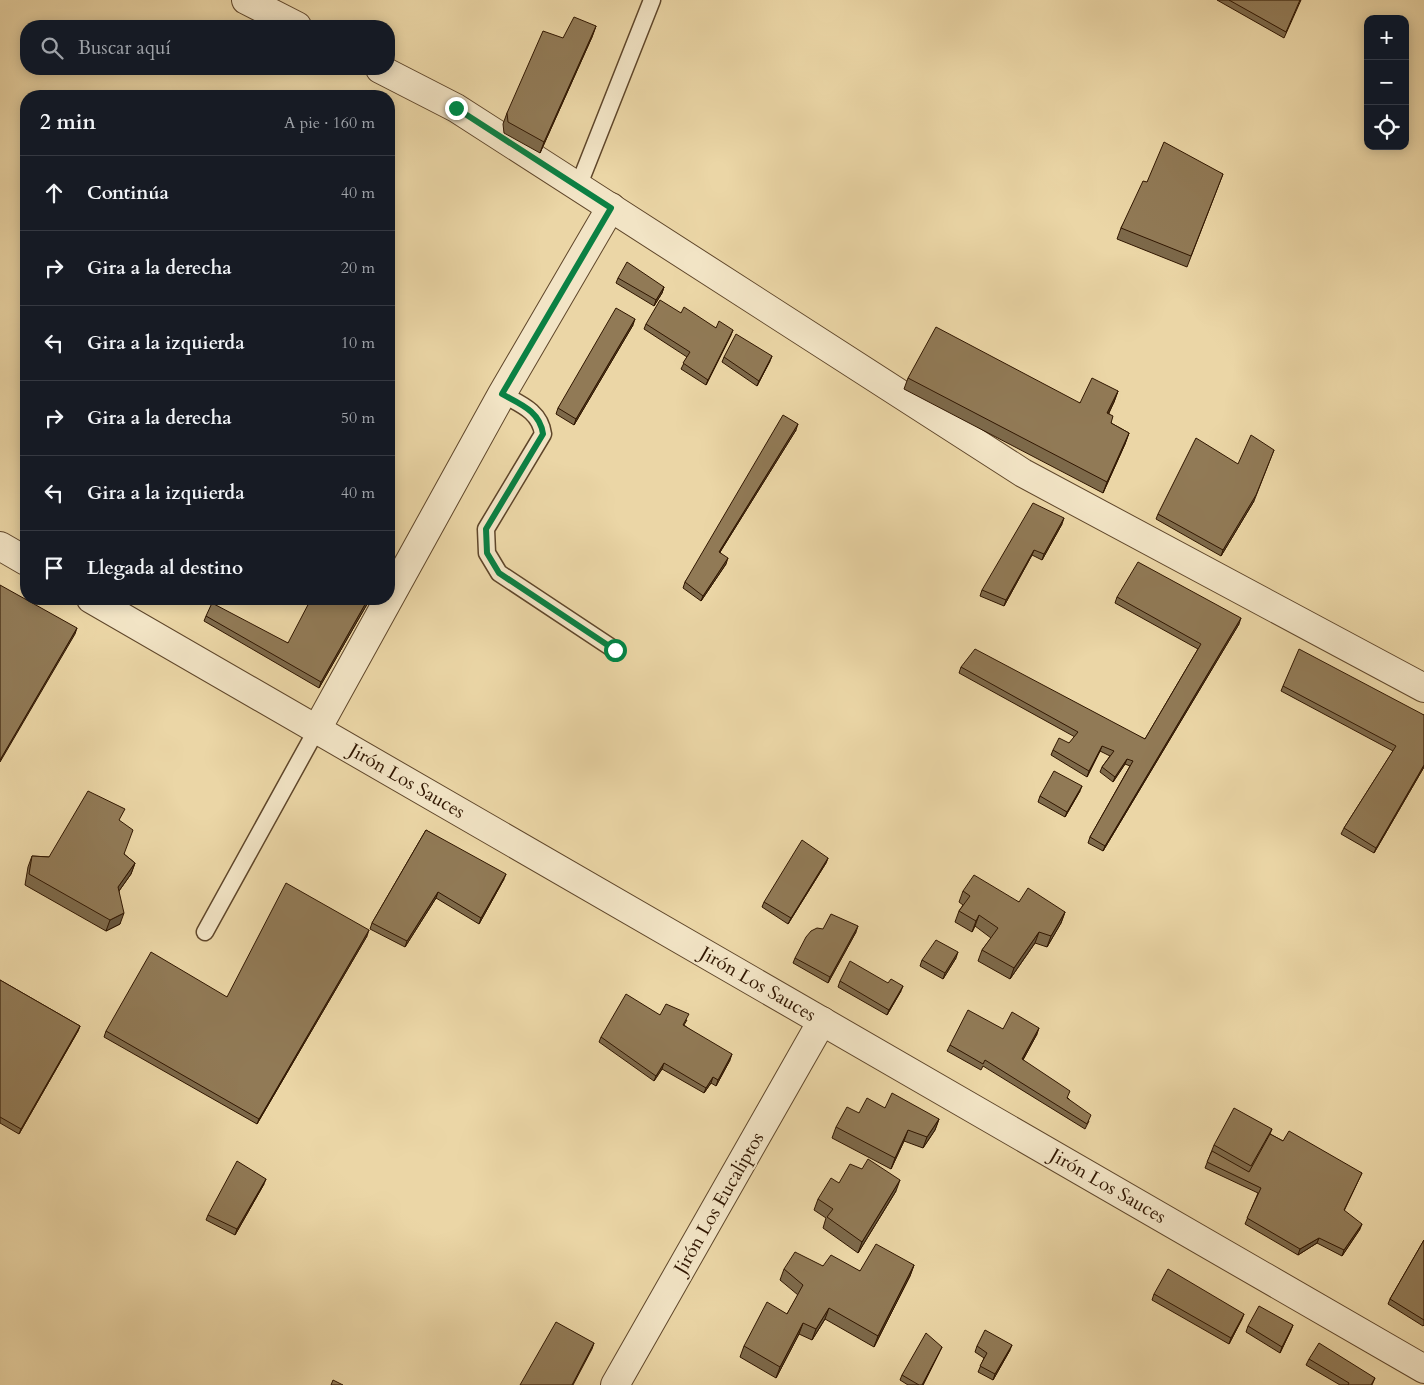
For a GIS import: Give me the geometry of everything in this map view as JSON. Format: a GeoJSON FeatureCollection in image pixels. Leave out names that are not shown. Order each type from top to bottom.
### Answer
{"type":"FeatureCollection","features":[{"type":"Feature","properties":{"kind":"street"},"geometry":{"type":"LineString","coordinates":[[246,0],[285,20]]}},
{"type":"Feature","properties":{"kind":"street"},"geometry":{"type":"LineString","coordinates":[[392,75],[456,108],[1023,472],[1424,688]]}},
{"type":"Feature","properties":{"kind":"street"},"geometry":{"type":"LineString","coordinates":[[395,588],[502,394],[611,208]]}},
{"type":"Feature","properties":{"kind":"street"},"geometry":{"type":"LineString","coordinates":[[0,546],[20,558]]}},
{"type":"Feature","properties":{"kind":"street","name":"Jirón Los Sauces"},"geometry":{"type":"LineString","coordinates":[[101,605],[1424,1369]]}},
{"type":"Feature","properties":{"kind":"street"},"geometry":{"type":"LineString","coordinates":[[317,729],[385,605]]}},
{"type":"Feature","properties":{"kind":"street","name":"Jirón Los Eucaliptos"},"geometry":{"type":"LineString","coordinates":[[615,1385],[822,1021]]}},
{"type":"Feature","properties":{"kind":"lane"},"geometry":{"type":"LineString","coordinates":[[578,187],[652,0]]}},
{"type":"Feature","properties":{"kind":"lane"},"geometry":{"type":"LineString","coordinates":[[502,394],[532,411],[542,426],[543,434],[486,529],[487,553],[499,573],[615,650]]}},
{"type":"Feature","properties":{"kind":"lane"},"geometry":{"type":"LineString","coordinates":[[204,932],[317,729]]}},
{"type":"Feature","properties":{"kind":"building"},"geometry":{"type":"Polygon","coordinates":[[[1229,0],[1300,0],[1286,32],[1229,0]]]}},
{"type":"Feature","properties":{"kind":"building"},"geometry":{"type":"Polygon","coordinates":[[[574,17],[596,26],[544,142],[508,122],[507,113],[543,31],[563,38],[574,17]]]}},
{"type":"Feature","properties":{"kind":"building"},"geometry":{"type":"Polygon","coordinates":[[[1164,142],[1223,174],[1191,256],[1121,228],[1143,181],[1147,182],[1164,142]]]}},
{"type":"Feature","properties":{"kind":"building"},"geometry":{"type":"Polygon","coordinates":[[[627,262],[664,287],[656,300],[618,278],[627,262]]]}},
{"type":"Feature","properties":{"kind":"building"},"geometry":{"type":"Polygon","coordinates":[[[660,300],[681,313],[684,307],[716,328],[719,321],[733,330],[708,380],[683,363],[690,352],[646,324],[660,300]]]}},
{"type":"Feature","properties":{"kind":"building"},"geometry":{"type":"Polygon","coordinates":[[[616,308],[635,319],[576,419],[558,408],[616,308]]]}},
{"type":"Feature","properties":{"kind":"building"},"geometry":{"type":"Polygon","coordinates":[[[936,327],[1080,403],[1092,378],[1118,391],[1107,413],[1113,416],[1111,423],[1129,433],[1107,482],[908,378],[936,327]]]}},
{"type":"Feature","properties":{"kind":"building"},"geometry":{"type":"Polygon","coordinates":[[[736,334],[772,356],[759,381],[724,357],[736,334]]]}},
{"type":"Feature","properties":{"kind":"building"},"geometry":{"type":"Polygon","coordinates":[[[783,415],[798,424],[719,552],[728,558],[703,596],[685,582],[783,415]]]}},
{"type":"Feature","properties":{"kind":"building"},"geometry":{"type":"Polygon","coordinates":[[[1251,435],[1274,450],[1256,495],[1223,550],[1158,514],[1196,438],[1238,464],[1251,435]]]}},
{"type":"Feature","properties":{"kind":"building"},"geometry":{"type":"Polygon","coordinates":[[[1033,503],[1064,518],[1044,554],[1034,550],[1006,600],[982,590],[1033,503]]]}},
{"type":"Feature","properties":{"kind":"building"},"geometry":{"type":"Polygon","coordinates":[[[1138,562],[1241,618],[1105,846],[1090,837],[1133,761],[1127,759],[1115,777],[1102,767],[1114,751],[1102,746],[1089,771],[1053,750],[1059,738],[1069,743],[1078,732],[961,667],[975,649],[1145,739],[1201,644],[1117,597],[1138,562]]]}},
{"type":"Feature","properties":{"kind":"building"},"geometry":{"type":"Polygon","coordinates":[[[0,585],[20,596],[20,605],[36,605],[77,628],[0,760],[0,585]]]}},
{"type":"Feature","properties":{"kind":"building"},"geometry":{"type":"Polygon","coordinates":[[[211,605],[216,605],[288,643],[308,605],[365,605],[321,682],[206,616],[211,605]]]}},
{"type":"Feature","properties":{"kind":"building"},"geometry":{"type":"Polygon","coordinates":[[[1299,649],[1424,715],[1424,765],[1376,848],[1344,828],[1396,746],[1283,686],[1299,649]]]}},
{"type":"Feature","properties":{"kind":"building"},"geometry":{"type":"Polygon","coordinates":[[[1054,771],[1082,786],[1067,812],[1040,796],[1054,771]]]}},
{"type":"Feature","properties":{"kind":"building"},"geometry":{"type":"Polygon","coordinates":[[[88,791],[125,809],[119,820],[133,830],[124,854],[135,863],[118,887],[124,913],[110,920],[29,874],[32,856],[49,857],[88,791]]]}},
{"type":"Feature","properties":{"kind":"building"},"geometry":{"type":"Polygon","coordinates":[[[426,830],[506,874],[481,918],[438,892],[407,941],[372,923],[426,830]]]}},
{"type":"Feature","properties":{"kind":"building"},"geometry":{"type":"Polygon","coordinates":[[[802,840],[828,858],[791,918],[764,902],[802,840]]]}},
{"type":"Feature","properties":{"kind":"building"},"geometry":{"type":"Polygon","coordinates":[[[974,875],[1019,902],[1028,888],[1065,912],[1051,936],[1039,932],[1014,968],[982,950],[998,928],[979,915],[976,921],[959,911],[970,896],[963,891],[974,875]]]}},
{"type":"Feature","properties":{"kind":"building"},"geometry":{"type":"Polygon","coordinates":[[[286,883],[369,930],[259,1119],[106,1031],[151,952],[227,997],[286,883]]]}},
{"type":"Feature","properties":{"kind":"building"},"geometry":{"type":"Polygon","coordinates":[[[831,914],[858,926],[830,977],[795,958],[806,937],[817,928],[823,929],[831,914]]]}},
{"type":"Feature","properties":{"kind":"building"},"geometry":{"type":"Polygon","coordinates":[[[936,940],[958,952],[945,973],[922,960],[936,940]]]}},
{"type":"Feature","properties":{"kind":"building"},"geometry":{"type":"Polygon","coordinates":[[[850,961],[888,983],[891,979],[903,986],[889,1010],[840,981],[850,961]]]}},
{"type":"Feature","properties":{"kind":"building"},"geometry":{"type":"Polygon","coordinates":[[[0,980],[80,1026],[21,1129],[0,1117],[0,980]]]}},
{"type":"Feature","properties":{"kind":"building"},"geometry":{"type":"Polygon","coordinates":[[[626,994],[660,1015],[666,1004],[689,1014],[683,1025],[732,1054],[718,1080],[713,1077],[706,1088],[664,1063],[656,1076],[601,1037],[626,994]]]}},
{"type":"Feature","properties":{"kind":"building"},"geometry":{"type":"Polygon","coordinates":[[[968,1010],[1003,1029],[1012,1012],[1039,1028],[1022,1059],[1070,1091],[1067,1098],[1091,1115],[1087,1124],[985,1060],[983,1064],[950,1045],[968,1010]]]}},
{"type":"Feature","properties":{"kind":"building"},"geometry":{"type":"Polygon","coordinates":[[[892,1093],[939,1119],[927,1137],[908,1130],[895,1158],[836,1127],[847,1107],[859,1113],[867,1098],[885,1108],[892,1093]]]}},
{"type":"Feature","properties":{"kind":"building"},"geometry":{"type":"Polygon","coordinates":[[[1234,1108],[1272,1129],[1251,1166],[1214,1145],[1234,1108]]]}},
{"type":"Feature","properties":{"kind":"building"},"geometry":{"type":"Polygon","coordinates":[[[1289,1131],[1362,1173],[1344,1210],[1362,1224],[1344,1250],[1319,1238],[1300,1249],[1247,1218],[1261,1188],[1207,1162],[1212,1151],[1249,1172],[1270,1134],[1283,1141],[1289,1131]]]}},
{"type":"Feature","properties":{"kind":"building"},"geometry":{"type":"Polygon","coordinates":[[[868,1159],[900,1180],[862,1242],[827,1217],[833,1209],[818,1199],[831,1178],[839,1183],[850,1164],[862,1169],[868,1159]]]}},
{"type":"Feature","properties":{"kind":"building"},"geometry":{"type":"Polygon","coordinates":[[[237,1161],[266,1179],[237,1229],[208,1215],[237,1161]]]}},
{"type":"Feature","properties":{"kind":"building"},"geometry":{"type":"Polygon","coordinates":[[[1424,1240],[1424,1320],[1390,1299],[1424,1240]]]}},
{"type":"Feature","properties":{"kind":"building"},"geometry":{"type":"Polygon","coordinates":[[[876,1244],[914,1265],[878,1336],[829,1308],[816,1329],[803,1323],[780,1367],[744,1346],[767,1302],[787,1314],[803,1285],[784,1269],[795,1252],[823,1266],[831,1255],[860,1271],[876,1244]]]}},
{"type":"Feature","properties":{"kind":"building"},"geometry":{"type":"Polygon","coordinates":[[[1168,1269],[1244,1314],[1231,1338],[1154,1294],[1168,1269]]]}},
{"type":"Feature","properties":{"kind":"building"},"geometry":{"type":"Polygon","coordinates":[[[1259,1306],[1293,1325],[1282,1347],[1248,1326],[1259,1306]]]}},
{"type":"Feature","properties":{"kind":"building"},"geometry":{"type":"Polygon","coordinates":[[[556,1322],[594,1343],[572,1385],[520,1385],[556,1322]]]}},
{"type":"Feature","properties":{"kind":"building"},"geometry":{"type":"Polygon","coordinates":[[[985,1330],[1012,1345],[995,1374],[980,1366],[987,1353],[977,1346],[985,1330]]]}},
{"type":"Feature","properties":{"kind":"building"},"geometry":{"type":"Polygon","coordinates":[[[926,1333],[942,1347],[922,1385],[919,1385],[902,1375],[926,1333]]]}},
{"type":"Feature","properties":{"kind":"building"},"geometry":{"type":"Polygon","coordinates":[[[1319,1343],[1375,1378],[1371,1385],[1348,1385],[1349,1383],[1309,1359],[1319,1343]]]}},
{"type":"Feature","properties":{"kind":"building"},"geometry":{"type":"Polygon","coordinates":[[[333,1380],[343,1385],[331,1385],[333,1380]]]}},
{"type":"Feature","properties":{"kind":"route"},"geometry":{"type":"LineString","coordinates":[[456,108],[611,208],[502,394],[532,411],[542,426],[543,434],[486,529],[487,553],[499,573],[615,650]]}}]}
